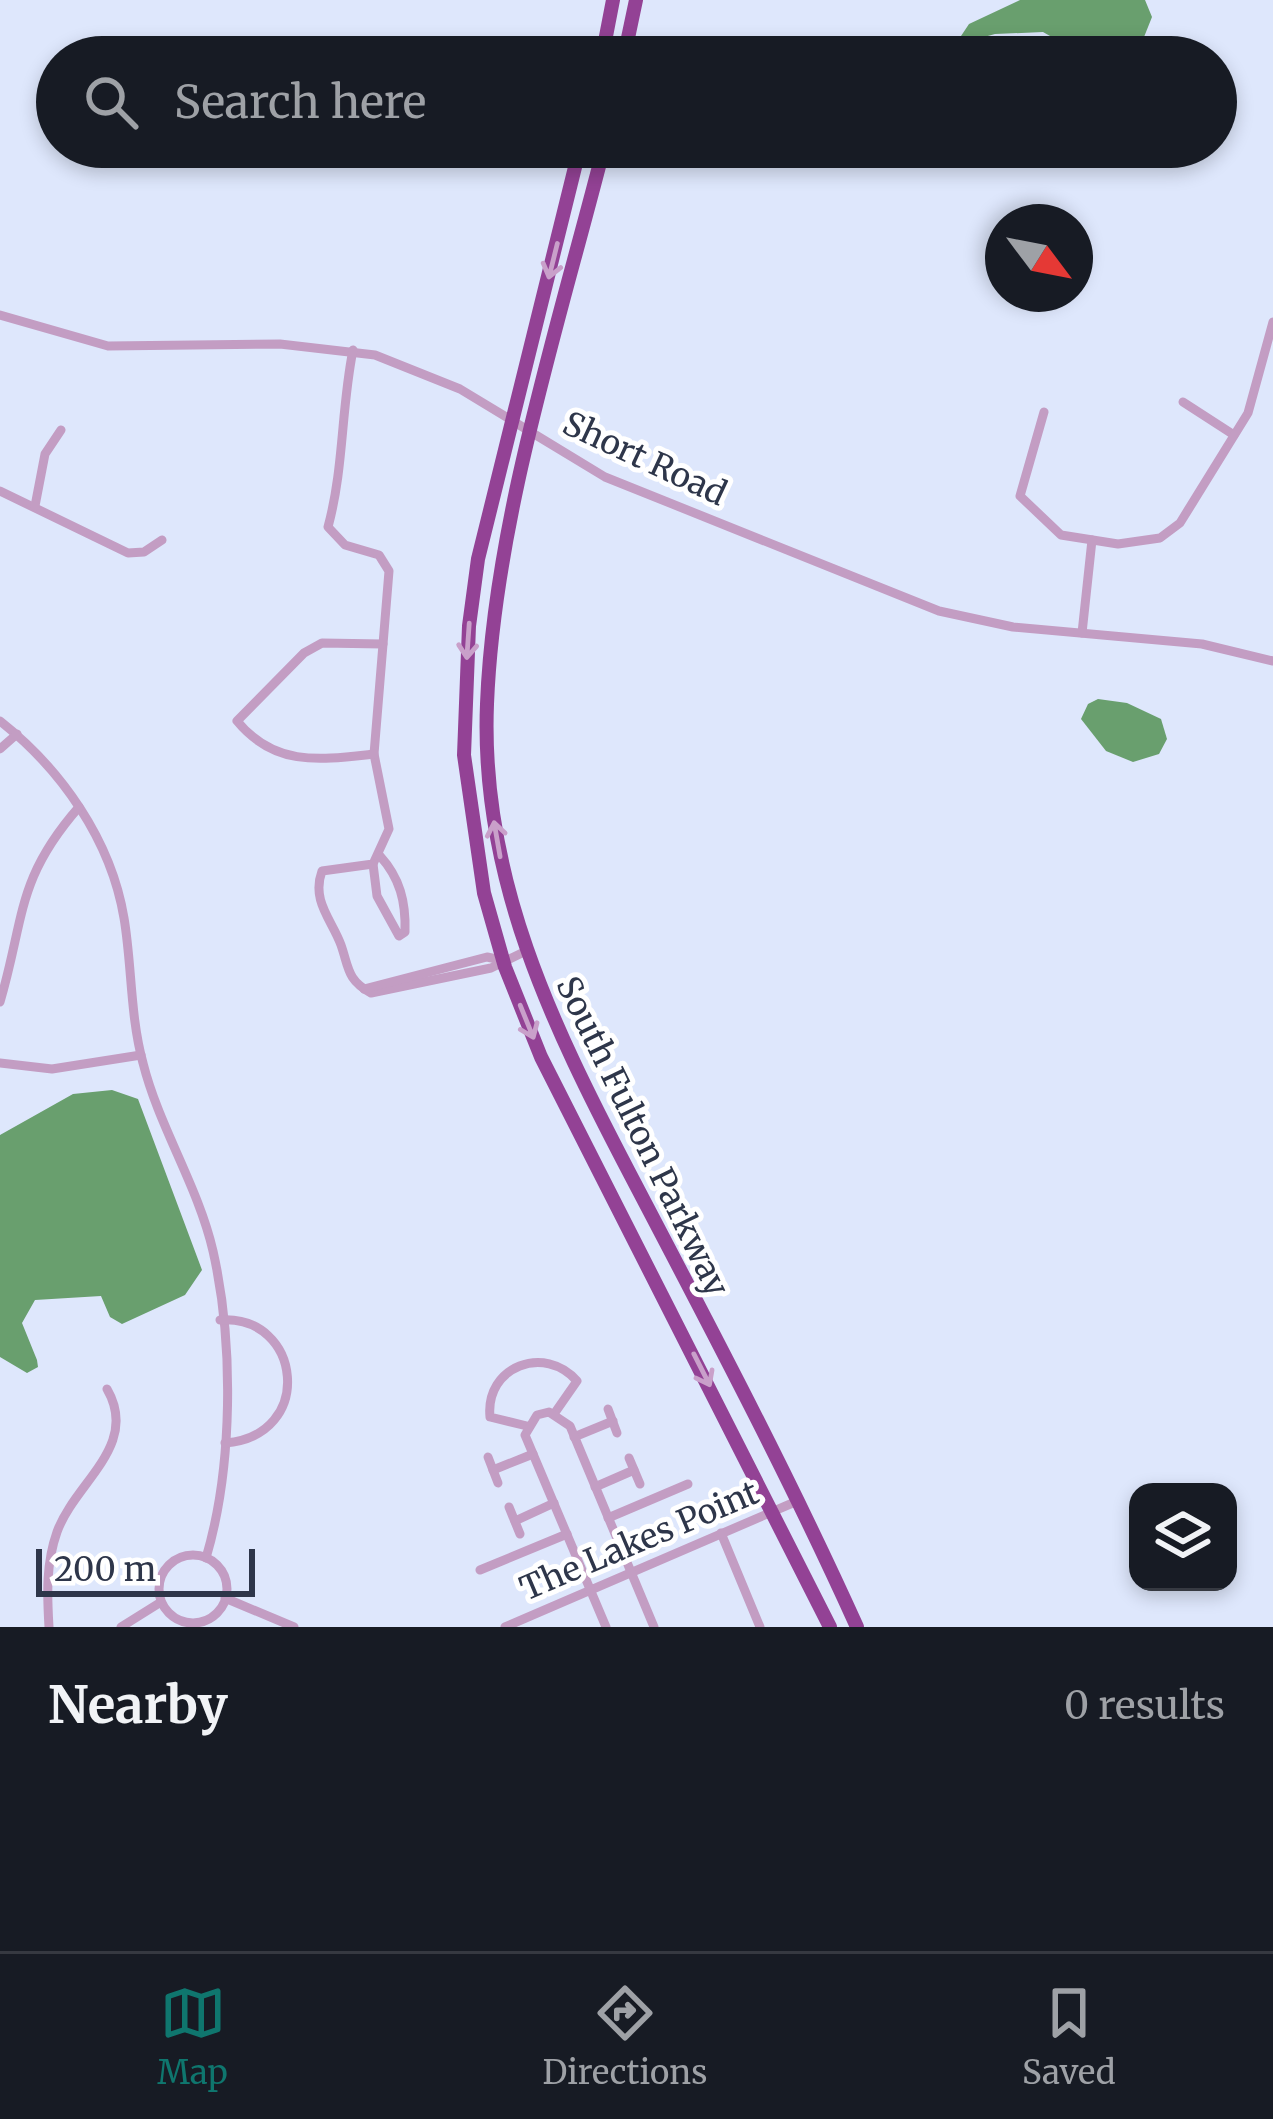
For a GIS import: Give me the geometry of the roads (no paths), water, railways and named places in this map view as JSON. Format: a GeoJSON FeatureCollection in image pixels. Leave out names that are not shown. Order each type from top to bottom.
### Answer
{"type":"FeatureCollection","features":[{"type":"Feature","properties":{"kind":"highway"},"geometry":{"type":"LineString","coordinates":[[606,36],[614,0]]}},
{"type":"Feature","properties":{"kind":"highway"},"geometry":{"type":"LineString","coordinates":[[628,36],[636,0]]}},
{"type":"Feature","properties":{"kind":"highway","name":"South Fulton Parkway"},"geometry":{"type":"LineString","coordinates":[[575,168],[478,559],[465,694],[469,802],[484,893],[502,960],[541,1057],[830,1627]]}},
{"type":"Feature","properties":{"kind":"highway","name":"South Fulton Parkway"},"geometry":{"type":"LineString","coordinates":[[599,168],[532,434],[495,607],[487,708],[492,811],[524,952],[604,1131],[857,1627]]}},
{"type":"Feature","properties":{"kind":"street","name":"Short Road"},"geometry":{"type":"LineString","coordinates":[[0,315],[109,346],[280,344],[353,350],[441,379],[605,477],[902,598],[974,620],[1202,644],[1273,661]]}},
{"type":"Feature","properties":{"kind":"street"},"geometry":{"type":"LineString","coordinates":[[1044,412],[1020,496],[1061,535],[1142,544],[1180,523],[1248,413],[1273,322]]}},
{"type":"Feature","properties":{"kind":"street"},"geometry":{"type":"LineString","coordinates":[[353,350],[342,405],[341,478],[328,527],[345,545],[380,555],[389,571],[374,754],[380,801],[389,816],[376,860],[377,896],[399,937],[405,932],[406,910],[399,884],[376,860]]}},
{"type":"Feature","properties":{"kind":"street"},"geometry":{"type":"LineString","coordinates":[[1183,402],[1234,435]]}},
{"type":"Feature","properties":{"kind":"street"},"geometry":{"type":"LineString","coordinates":[[35,506],[45,454],[62,430]]}},
{"type":"Feature","properties":{"kind":"street"},"geometry":{"type":"LineString","coordinates":[[0,491],[128,553],[144,552],[162,540]]}},
{"type":"Feature","properties":{"kind":"street"},"geometry":{"type":"LineString","coordinates":[[1082,633],[1092,540]]}},
{"type":"Feature","properties":{"kind":"street"},"geometry":{"type":"LineString","coordinates":[[374,754],[313,760],[286,757],[263,747],[237,721],[304,653],[322,643],[383,644]]}},
{"type":"Feature","properties":{"kind":"street"},"geometry":{"type":"LineString","coordinates":[[0,722],[80,807],[123,914],[141,1055],[213,1250],[225,1443],[218,1520],[206,1558]]}},
{"type":"Feature","properties":{"kind":"street"},"geometry":{"type":"LineString","coordinates":[[0,749],[16,734]]}},
{"type":"Feature","properties":{"kind":"street"},"geometry":{"type":"LineString","coordinates":[[0,1002],[20,904],[33,868],[80,807]]}},
{"type":"Feature","properties":{"kind":"street"},"geometry":{"type":"LineString","coordinates":[[376,860],[322,871],[319,881],[326,923],[341,942],[345,969],[364,989],[491,968],[524,952]]}},
{"type":"Feature","properties":{"kind":"street"},"geometry":{"type":"LineString","coordinates":[[389,986],[398,972],[439,975]]}},
{"type":"Feature","properties":{"kind":"street"},"geometry":{"type":"LineString","coordinates":[[0,1063],[52,1069],[141,1055]]}},
{"type":"Feature","properties":{"kind":"street"},"geometry":{"type":"LineString","coordinates":[[220,1319],[241,1318],[269,1336],[285,1359],[290,1383],[284,1408],[271,1427],[250,1441],[225,1443]]}},
{"type":"Feature","properties":{"kind":"street"},"geometry":{"type":"LineString","coordinates":[[527,1426],[490,1417],[489,1405],[504,1373],[521,1364],[555,1365],[577,1382],[554,1414]]}},
{"type":"Feature","properties":{"kind":"street"},"geometry":{"type":"LineString","coordinates":[[49,1627],[50,1556],[59,1526],[116,1435],[118,1407],[107,1389]]}},
{"type":"Feature","properties":{"kind":"street"},"geometry":{"type":"LineString","coordinates":[[608,1408],[617,1433]]}},
{"type":"Feature","properties":{"kind":"street"},"geometry":{"type":"LineString","coordinates":[[527,1426],[537,1415],[563,1418],[654,1627]]}},
{"type":"Feature","properties":{"kind":"street"},"geometry":{"type":"LineString","coordinates":[[574,1437],[613,1421]]}},
{"type":"Feature","properties":{"kind":"street"},"geometry":{"type":"LineString","coordinates":[[527,1426],[533,1454],[606,1627]]}},
{"type":"Feature","properties":{"kind":"street"},"geometry":{"type":"LineString","coordinates":[[493,1470],[533,1454]]}},
{"type":"Feature","properties":{"kind":"street"},"geometry":{"type":"LineString","coordinates":[[488,1457],[498,1483]]}},
{"type":"Feature","properties":{"kind":"street"},"geometry":{"type":"LineString","coordinates":[[629,1458],[640,1484]]}},
{"type":"Feature","properties":{"kind":"street"},"geometry":{"type":"LineString","coordinates":[[595,1487],[634,1469]]}},
{"type":"Feature","properties":{"kind":"street"},"geometry":{"type":"LineString","coordinates":[[608,1518],[688,1484]]}},
{"type":"Feature","properties":{"kind":"street","name":"The Lakes Point"},"geometry":{"type":"LineString","coordinates":[[505,1627],[795,1502]]}},
{"type":"Feature","properties":{"kind":"street"},"geometry":{"type":"LineString","coordinates":[[515,1521],[554,1503]]}},
{"type":"Feature","properties":{"kind":"street"},"geometry":{"type":"LineString","coordinates":[[509,1507],[520,1534]]}},
{"type":"Feature","properties":{"kind":"street"},"geometry":{"type":"LineString","coordinates":[[480,1570],[566,1534]]}},
{"type":"Feature","properties":{"kind":"street"},"geometry":{"type":"LineString","coordinates":[[721,1534],[760,1627]]}},
{"type":"Feature","properties":{"kind":"street"},"geometry":{"type":"LineString","coordinates":[[184,1557],[206,1558],[223,1573],[225,1598],[215,1615],[195,1623],[174,1618],[161,1602],[165,1569],[184,1557]]}},
{"type":"Feature","properties":{"kind":"street"},"geometry":{"type":"LineString","coordinates":[[225,1598],[294,1627]]}},
{"type":"Feature","properties":{"kind":"street"},"geometry":{"type":"LineString","coordinates":[[122,1627],[161,1602]]}}]}
